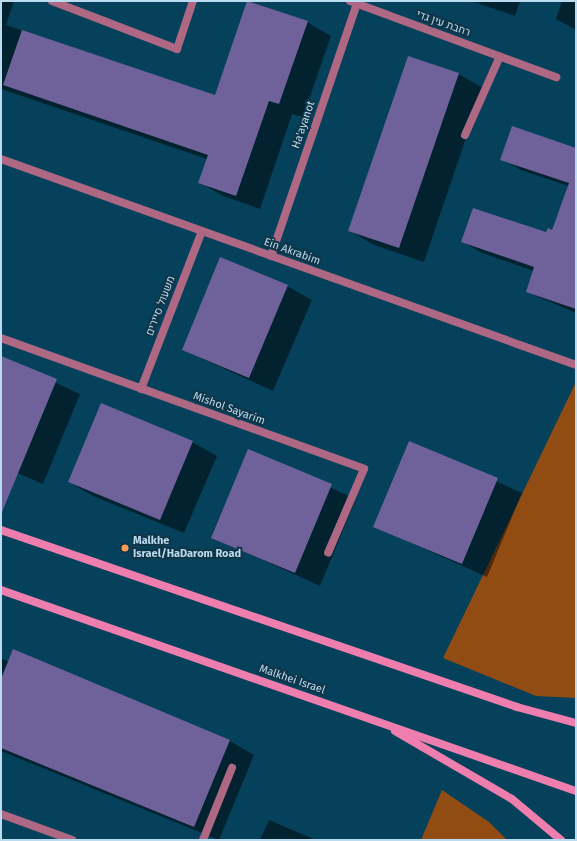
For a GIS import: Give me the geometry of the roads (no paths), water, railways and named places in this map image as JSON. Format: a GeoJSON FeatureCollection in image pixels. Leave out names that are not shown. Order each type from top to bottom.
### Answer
{"type":"FeatureCollection","features":[{"type":"Feature","properties":{"kind":"street"},"geometry":{"type":"LineString","coordinates":[[52,1],[177,49],[193,1]]}},
{"type":"Feature","properties":{"kind":"street","name":"רחבת עין גדי"},"geometry":{"type":"LineString","coordinates":[[355,2],[556,77]]}},
{"type":"Feature","properties":{"kind":"street","name":"Ha'ayanot"},"geometry":{"type":"LineString","coordinates":[[271,256],[355,2]]}},
{"type":"Feature","properties":{"kind":"street"},"geometry":{"type":"LineString","coordinates":[[465,135],[500,56]]}},
{"type":"Feature","properties":{"kind":"street","name":"Ein Akrabim"},"geometry":{"type":"LineString","coordinates":[[1,159],[576,365]]}},
{"type":"Feature","properties":{"kind":"street","name":"משעול סיירים"},"geometry":{"type":"LineString","coordinates":[[141,389],[202,231]]}},
{"type":"Feature","properties":{"kind":"street","name":"Mishol Sayarim"},"geometry":{"type":"LineString","coordinates":[[1,338],[364,469],[328,553]]}},
{"type":"Feature","properties":{"kind":"street"},"geometry":{"type":"LineString","coordinates":[[1,530],[517,708],[576,723]]}},
{"type":"Feature","properties":{"kind":"street","name":"Malkhei Israel"},"geometry":{"type":"LineString","coordinates":[[1,590],[377,720],[576,791]]}},
{"type":"Feature","properties":{"kind":"street"},"geometry":{"type":"LineString","coordinates":[[377,720],[512,799],[561,840]]}},
{"type":"Feature","properties":{"kind":"street"},"geometry":{"type":"LineString","coordinates":[[203,840],[232,768]]}},
{"type":"Feature","properties":{"kind":"street"},"geometry":{"type":"LineString","coordinates":[[1,814],[72,840]]}},
{"type":"Feature","properties":{"kind":"place","name":"Malkhe Israel/HaDarom Road"},"geometry":{"type":"Point","coordinates":[125,548]}}]}
